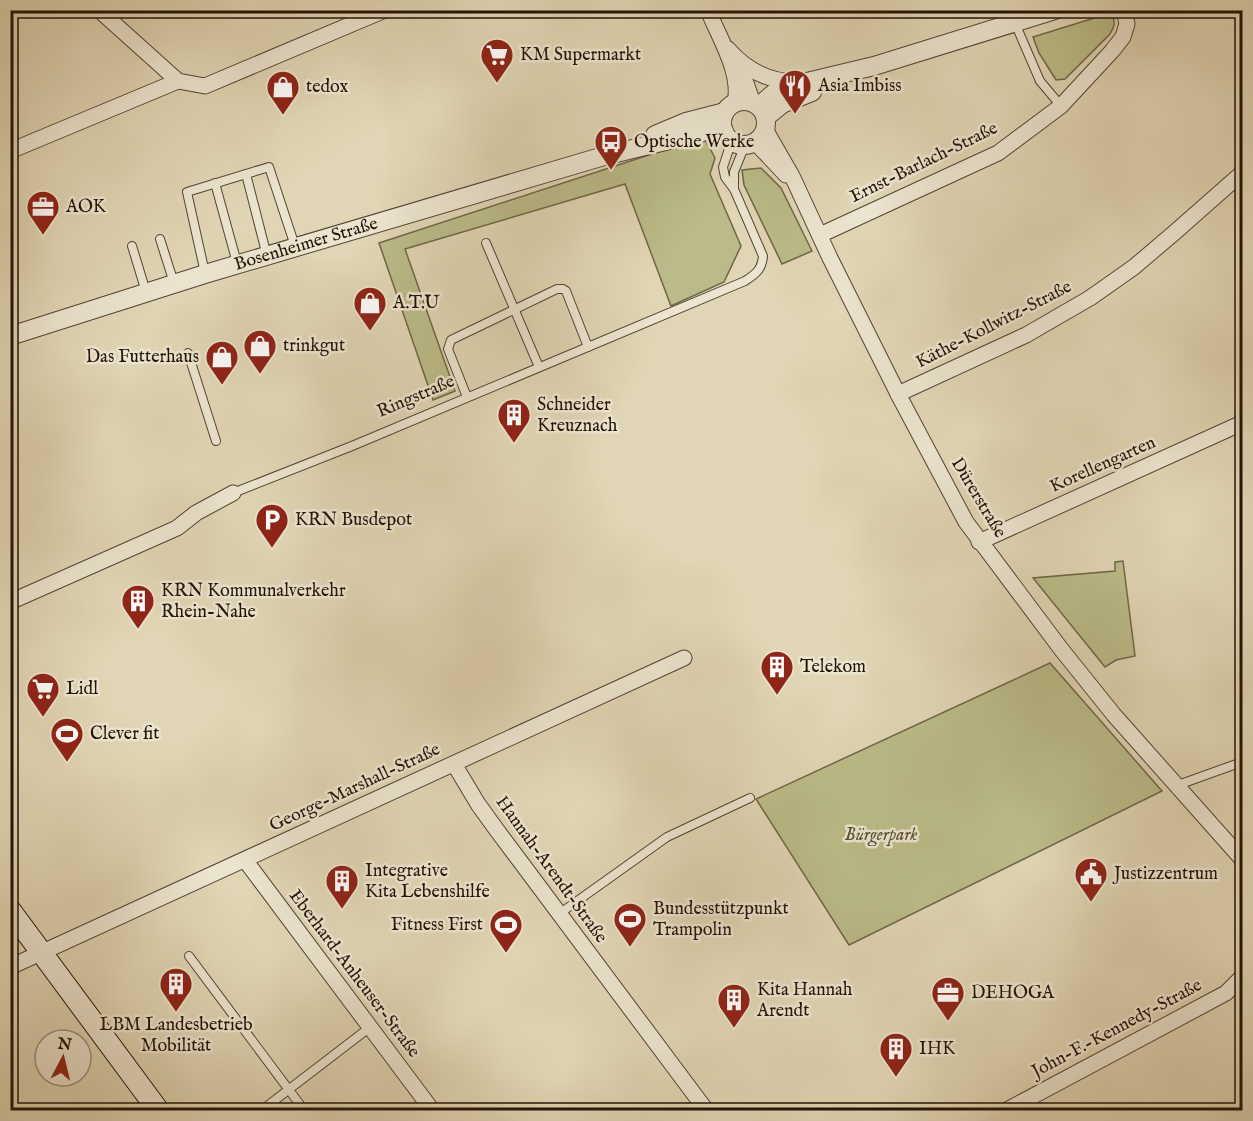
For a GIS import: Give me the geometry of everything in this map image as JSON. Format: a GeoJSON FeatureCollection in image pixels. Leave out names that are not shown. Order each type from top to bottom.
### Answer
{"type":"FeatureCollection","features":[{"type":"Feature","properties":{"kind":"main road"},"geometry":{"type":"LineString","coordinates":[[10,910],[158,1110]]}},
{"type":"Feature","properties":{"kind":"street"},"geometry":{"type":"LineString","coordinates":[[99,10],[178,81],[206,86],[385,10]]}},
{"type":"Feature","properties":{"kind":"street"},"geometry":{"type":"LineString","coordinates":[[708,10],[724,45],[737,87],[723,125],[750,126],[736,59]]}},
{"type":"Feature","properties":{"kind":"street","name":"Bosenheimer Straße"},"geometry":{"type":"LineString","coordinates":[[750,126],[774,93],[807,82],[874,66],[1055,10]]}},
{"type":"Feature","properties":{"kind":"street","name":"Ernst-Barlach-Straße"},"geometry":{"type":"LineString","coordinates":[[820,235],[998,153],[1061,106],[1112,51],[1123,37],[1126,24],[1124,10]]}},
{"type":"Feature","properties":{"kind":"street"},"geometry":{"type":"LineString","coordinates":[[724,45],[736,59],[753,71],[774,80],[807,82]]}},
{"type":"Feature","properties":{"kind":"street","name":"Bosenheimer Straße"},"geometry":{"type":"LineString","coordinates":[[10,336],[205,274],[604,156],[706,131],[750,126],[782,104],[874,66]]}},
{"type":"Feature","properties":{"kind":"street"},"geometry":{"type":"LineString","coordinates":[[10,151],[178,81]]}},
{"type":"Feature","properties":{"kind":"street","name":"Bosenheimer Straße"},"geometry":{"type":"LineString","coordinates":[[604,156],[741,101],[750,126]]}},
{"type":"Feature","properties":{"kind":"street","name":"Dürerstraße"},"geometry":{"type":"LineString","coordinates":[[750,126],[801,194],[898,394],[944,482],[979,542],[1114,715],[1242,859]]}},
{"type":"Feature","properties":{"kind":"street","name":"Käthe-Kollwitz-Straße"},"geometry":{"type":"LineString","coordinates":[[898,394],[1026,334],[1090,298],[1150,254],[1242,173]]}},
{"type":"Feature","properties":{"kind":"street","name":"Korellengarten"},"geometry":{"type":"LineString","coordinates":[[979,542],[1242,423]]}},
{"type":"Feature","properties":{"kind":"street","name":"Ringstraße"},"geometry":{"type":"LineString","coordinates":[[10,602],[177,528],[196,513],[233,493]]}},
{"type":"Feature","properties":{"kind":"street","name":"George-Marshall-Straße"},"geometry":{"type":"LineString","coordinates":[[10,967],[684,658]]}},
{"type":"Feature","properties":{"kind":"street","name":"Hannah-Arendt-Straße"},"geometry":{"type":"LineString","coordinates":[[454,764],[478,804],[706,1110]]}},
{"type":"Feature","properties":{"kind":"street","name":"Eberhard-Anheuser-Straße"},"geometry":{"type":"LineString","coordinates":[[245,860],[369,1029],[432,1110]]}},
{"type":"Feature","properties":{"kind":"street","name":"John-F.-Kennedy-Straße"},"geometry":{"type":"LineString","coordinates":[[1007,1110],[1226,993],[1242,977]]}},
{"type":"Feature","properties":{"kind":"lane"},"geometry":{"type":"LineString","coordinates":[[1015,23],[1040,81],[1061,106]]}},
{"type":"Feature","properties":{"kind":"lane"},"geometry":{"type":"LineString","coordinates":[[734,189],[734,172],[750,126]]}},
{"type":"Feature","properties":{"kind":"lane","name":"Ringstraße"},"geometry":{"type":"LineString","coordinates":[[233,493],[755,275],[762,266],[764,256],[734,189],[725,177],[723,167],[750,126]]}},
{"type":"Feature","properties":{"kind":"lane"},"geometry":{"type":"LineString","coordinates":[[205,274],[187,192],[215,183],[269,167],[295,247]]}},
{"type":"Feature","properties":{"kind":"lane"},"geometry":{"type":"LineString","coordinates":[[246,174],[267,256]]}},
{"type":"Feature","properties":{"kind":"lane"},"geometry":{"type":"LineString","coordinates":[[215,183],[237,265]]}},
{"type":"Feature","properties":{"kind":"lane"},"geometry":{"type":"LineString","coordinates":[[160,239],[174,284]]}},
{"type":"Feature","properties":{"kind":"lane"},"geometry":{"type":"LineString","coordinates":[[486,243],[539,367]]}},
{"type":"Feature","properties":{"kind":"lane"},"geometry":{"type":"LineString","coordinates":[[132,246],[147,293]]}},
{"type":"Feature","properties":{"kind":"lane"},"geometry":{"type":"LineString","coordinates":[[467,397],[448,349],[451,340],[557,289],[566,291],[588,346]]}},
{"type":"Feature","properties":{"kind":"lane"},"geometry":{"type":"LineString","coordinates":[[188,353],[216,441]]}},
{"type":"Feature","properties":{"kind":"lane"},"geometry":{"type":"LineString","coordinates":[[1178,785],[1242,762]]}},
{"type":"Feature","properties":{"kind":"lane"},"geometry":{"type":"LineString","coordinates":[[559,914],[667,837],[750,798]]}},
{"type":"Feature","properties":{"kind":"lane"},"geometry":{"type":"LineString","coordinates":[[189,956],[304,1110]]}},
{"type":"Feature","properties":{"kind":"lane"},"geometry":{"type":"LineString","coordinates":[[262,1110],[369,1029]]}},
{"type":"Feature","properties":{"kind":"green space"},"geometry":{"type":"Polygon","coordinates":[[[1104,15],[1112,15],[1113,18],[1114,25],[1110,34],[1065,79],[1056,80],[1039,53],[1033,37],[1104,15]]]}},
{"type":"Feature","properties":{"kind":"green space"},"geometry":{"type":"Polygon","coordinates":[[[704,137],[715,158],[710,174],[741,246],[724,282],[671,306],[625,184],[405,249],[455,391],[433,400],[379,243],[704,137]]]}},
{"type":"Feature","properties":{"kind":"green space"},"geometry":{"type":"Polygon","coordinates":[[[761,168],[781,188],[812,251],[782,264],[744,185],[742,170],[761,168]]]}},
{"type":"Feature","properties":{"kind":"green space"},"geometry":{"type":"Polygon","coordinates":[[[1123,561],[1135,656],[1116,660],[1105,667],[1033,578],[1115,571],[1115,562],[1123,561]]]}},
{"type":"Feature","properties":{"kind":"green space","name":"Bürgerpark"},"geometry":{"type":"Polygon","coordinates":[[[1050,663],[1162,791],[849,945],[756,799],[1050,663]]]}},
{"type":"Feature","properties":{"kind":"place","name":"KM Supermarkt"},"geometry":{"type":"Point","coordinates":[497,84]}},
{"type":"Feature","properties":{"kind":"place","name":"Asia Imbiss"},"geometry":{"type":"Point","coordinates":[795,115]}},
{"type":"Feature","properties":{"kind":"place","name":"tedox"},"geometry":{"type":"Point","coordinates":[283,116]}},
{"type":"Feature","properties":{"kind":"place","name":"Optische Werke"},"geometry":{"type":"Point","coordinates":[611,171]}},
{"type":"Feature","properties":{"kind":"place","name":"AOK"},"geometry":{"type":"Point","coordinates":[43,236]}},
{"type":"Feature","properties":{"kind":"place","name":"A.T.U"},"geometry":{"type":"Point","coordinates":[370,332]}},
{"type":"Feature","properties":{"kind":"place","name":"trinkgut"},"geometry":{"type":"Point","coordinates":[260,375]}},
{"type":"Feature","properties":{"kind":"place","name":"Das Futterhaus"},"geometry":{"type":"Point","coordinates":[222,386]}},
{"type":"Feature","properties":{"kind":"place","name":"Schneider Kreuznach"},"geometry":{"type":"Point","coordinates":[514,444]}},
{"type":"Feature","properties":{"kind":"place","name":"KRN Busdepot"},"geometry":{"type":"Point","coordinates":[272,549]}},
{"type":"Feature","properties":{"kind":"place","name":"KRN Kommunalverkehr Rhein-Nahe"},"geometry":{"type":"Point","coordinates":[138,630]}},
{"type":"Feature","properties":{"kind":"place","name":"Telekom"},"geometry":{"type":"Point","coordinates":[777,696]}},
{"type":"Feature","properties":{"kind":"place","name":"Lidl"},"geometry":{"type":"Point","coordinates":[43,718]}},
{"type":"Feature","properties":{"kind":"place","name":"Clever fit"},"geometry":{"type":"Point","coordinates":[67,763]}},
{"type":"Feature","properties":{"kind":"place","name":"Justizzentrum"},"geometry":{"type":"Point","coordinates":[1091,903]}},
{"type":"Feature","properties":{"kind":"place","name":"Integrative Kita Lebenshilfe"},"geometry":{"type":"Point","coordinates":[342,910]}},
{"type":"Feature","properties":{"kind":"place","name":"Bundesstützpunkt Trampolin"},"geometry":{"type":"Point","coordinates":[630,948]}},
{"type":"Feature","properties":{"kind":"place","name":"Fitness First"},"geometry":{"type":"Point","coordinates":[506,954]}},
{"type":"Feature","properties":{"kind":"place","name":"LBM Landesbetrieb Mobilität"},"geometry":{"type":"Point","coordinates":[176,1013]}},
{"type":"Feature","properties":{"kind":"place","name":"DEHOGA"},"geometry":{"type":"Point","coordinates":[948,1022]}},
{"type":"Feature","properties":{"kind":"place","name":"Kita Hannah Arendt"},"geometry":{"type":"Point","coordinates":[734,1029]}},
{"type":"Feature","properties":{"kind":"place","name":"IHK"},"geometry":{"type":"Point","coordinates":[896,1078]}}]}
